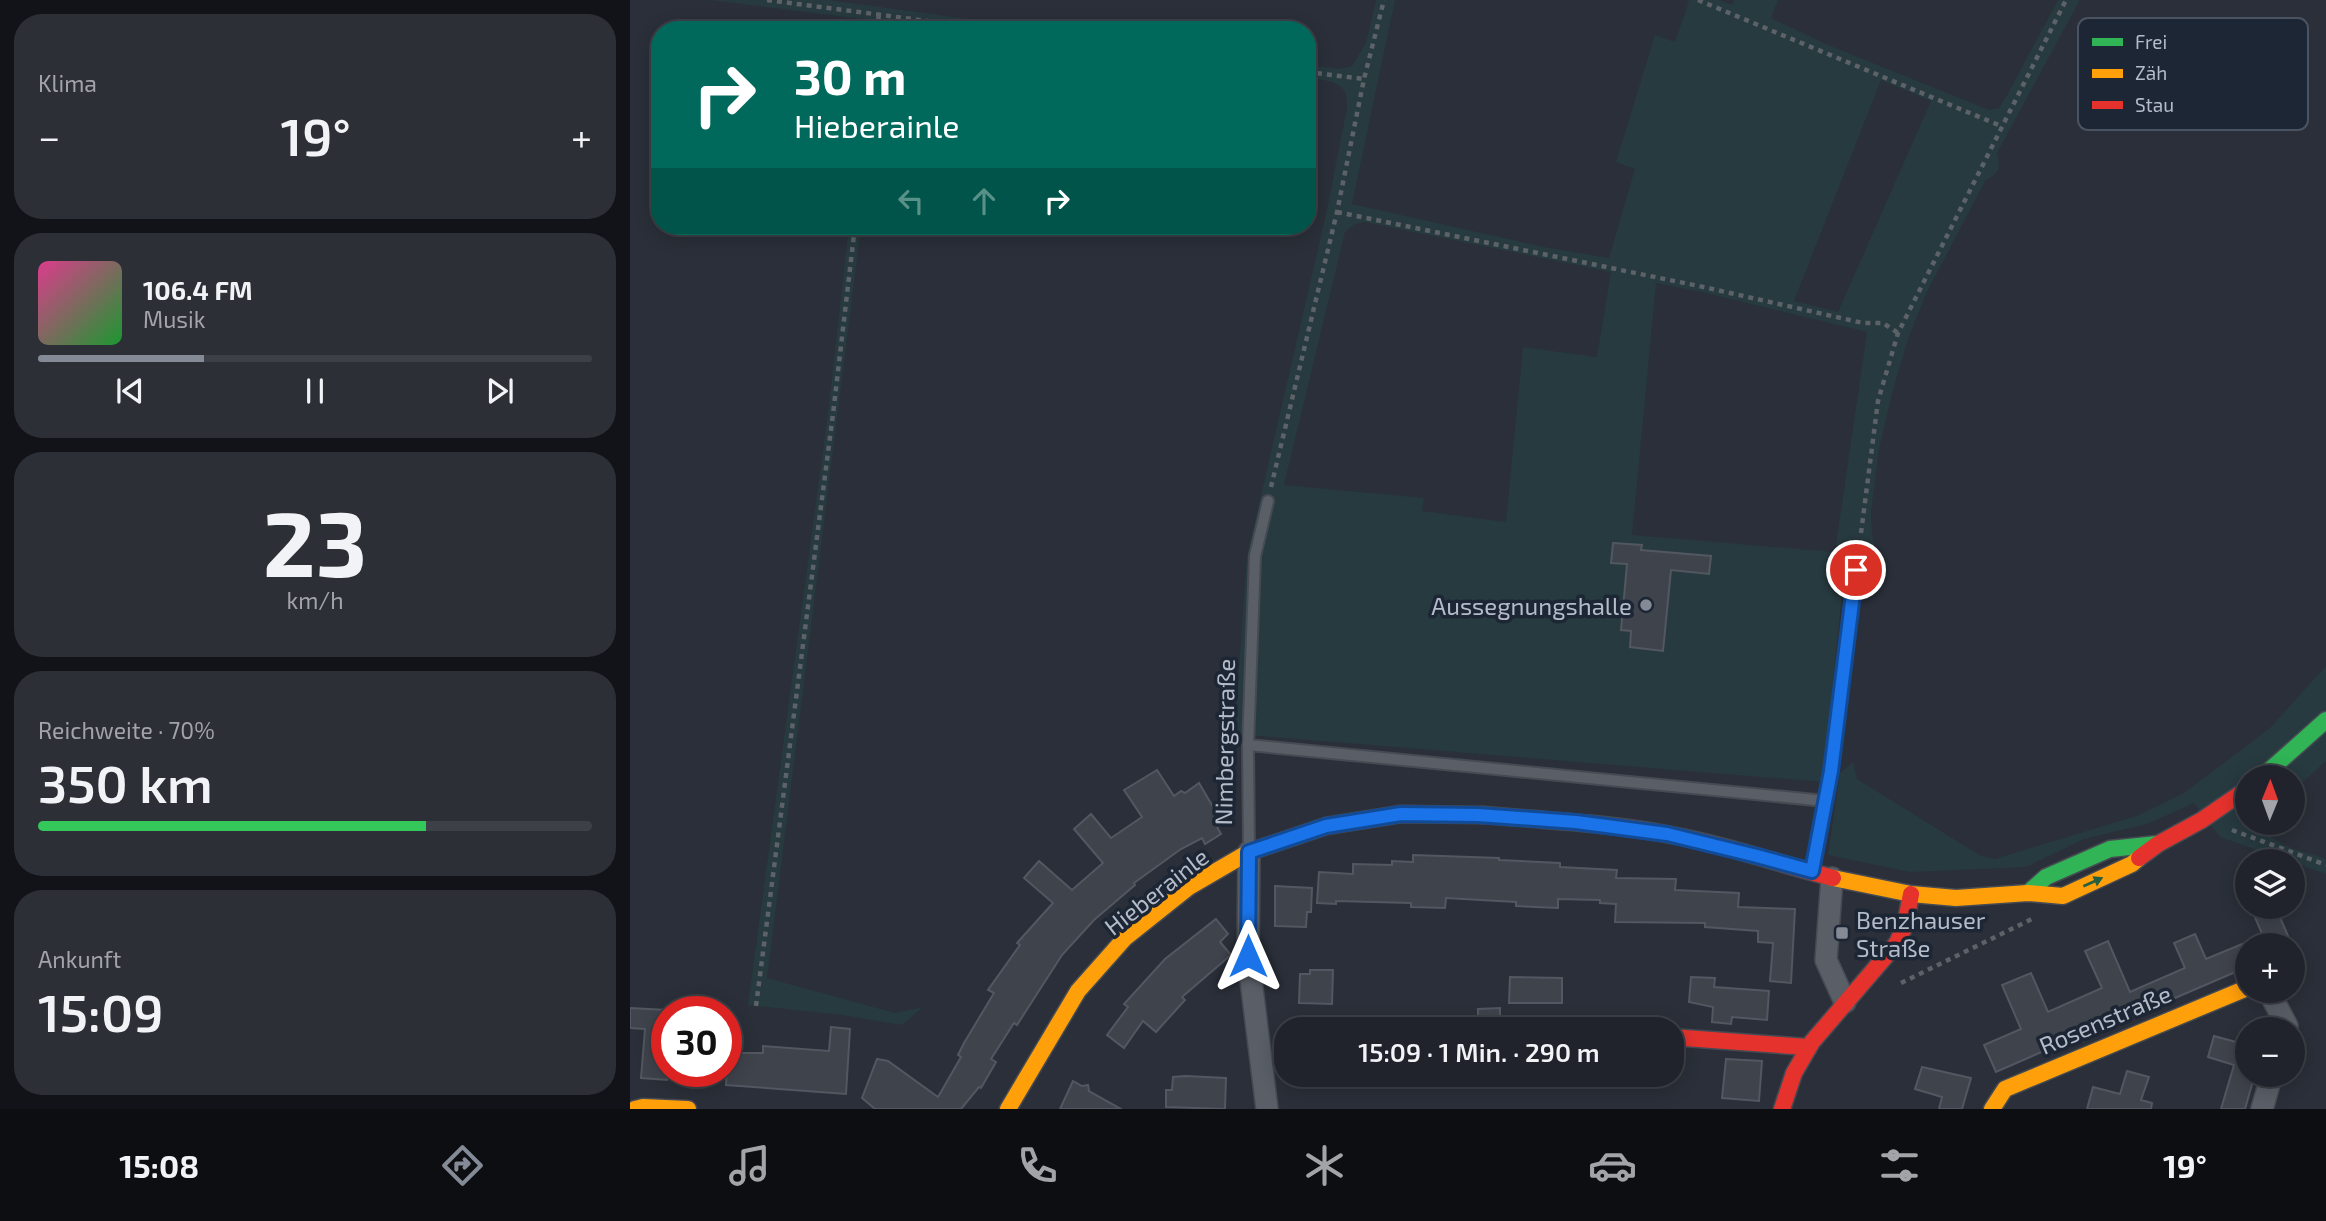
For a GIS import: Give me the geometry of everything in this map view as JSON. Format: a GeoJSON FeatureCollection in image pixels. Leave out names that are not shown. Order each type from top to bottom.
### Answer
{"type":"FeatureCollection","features":[{"type":"Feature","properties":{"kind":"street"},"geometry":{"type":"LineString","coordinates":[[2277,765],[2326,720]]}},
{"type":"Feature","properties":{"kind":"street","name":"Hieberainle"},"geometry":{"type":"LineString","coordinates":[[1008,1109],[1078,991],[1125,938],[1189,887],[1249,852],[1326,826],[1401,814],[1478,815],[1576,822],[1667,834],[1911,894],[1956,898],[2028,893],[2063,896],[2132,864],[2158,844],[2202,820],[2235,797]]}},
{"type":"Feature","properties":{"kind":"street","name":"Hieberainle"},"geometry":{"type":"LineString","coordinates":[[2028,893],[2046,877],[2110,849],[2158,844]]}},
{"type":"Feature","properties":{"kind":"street","name":"Nimbergstraße"},"geometry":{"type":"LineString","coordinates":[[1249,852],[1248,956],[1267,1109]]}},
{"type":"Feature","properties":{"kind":"street"},"geometry":{"type":"LineString","coordinates":[[1822,874],[1826,960],[1845,1002]]}},
{"type":"Feature","properties":{"kind":"street"},"geometry":{"type":"LineString","coordinates":[[1782,1109],[1794,1073],[1807,1047],[1887,958],[1905,927],[1911,894]]}},
{"type":"Feature","properties":{"kind":"street","name":"Rosenstraße"},"geometry":{"type":"LineString","coordinates":[[1992,1109],[2005,1089],[2235,993]]}},
{"type":"Feature","properties":{"kind":"street"},"geometry":{"type":"LineString","coordinates":[[1684,1038],[1807,1047]]}},
{"type":"Feature","properties":{"kind":"street"},"geometry":{"type":"LineString","coordinates":[[2262,1109],[2268,1087]]}},
{"type":"Feature","properties":{"kind":"street"},"geometry":{"type":"LineString","coordinates":[[635,1109],[688,1109]]}},
{"type":"Feature","properties":{"kind":"lane","name":"Nimbergstraße"},"geometry":{"type":"LineString","coordinates":[[1249,852],[1248,746],[1255,556],[1268,501]]}},
{"type":"Feature","properties":{"kind":"lane"},"geometry":{"type":"LineString","coordinates":[[1822,874],[1826,801],[1860,548]]}},
{"type":"Feature","properties":{"kind":"lane"},"geometry":{"type":"LineString","coordinates":[[1248,746],[1826,801]]}},
{"type":"Feature","properties":{"kind":"path"},"geometry":{"type":"LineString","coordinates":[[767,0],[930,21]]}},
{"type":"Feature","properties":{"kind":"path"},"geometry":{"type":"LineString","coordinates":[[1268,501],[1384,0]]}},
{"type":"Feature","properties":{"kind":"path"},"geometry":{"type":"LineString","coordinates":[[1698,0],[2001,126]]}},
{"type":"Feature","properties":{"kind":"path"},"geometry":{"type":"LineString","coordinates":[[1860,548],[1878,401],[1898,333],[2066,0]]}},
{"type":"Feature","properties":{"kind":"path"},"geometry":{"type":"LineString","coordinates":[[878,14],[878,21]]}},
{"type":"Feature","properties":{"kind":"path"},"geometry":{"type":"LineString","coordinates":[[1316,73],[1364,79]]}},
{"type":"Feature","properties":{"kind":"path"},"geometry":{"type":"LineString","coordinates":[[1337,212],[1699,286],[1863,323],[1883,323],[1898,333]]}},
{"type":"Feature","properties":{"kind":"path"},"geometry":{"type":"LineString","coordinates":[[756,1006],[854,235]]}},
{"type":"Feature","properties":{"kind":"path"},"geometry":{"type":"LineString","coordinates":[[2202,820],[2326,865]]}},
{"type":"Feature","properties":{"kind":"path"},"geometry":{"type":"LineString","coordinates":[[1891,988],[2034,917]]}},
{"type":"Feature","properties":{"kind":"green space"},"geometry":{"type":"Polygon","coordinates":[[[711,0],[829,0],[984,21],[870,20],[711,0]]]}},
{"type":"Feature","properties":{"kind":"green space"},"geometry":{"type":"Polygon","coordinates":[[[1376,0],[1395,0],[1352,204],[1544,247],[1609,258],[1635,169],[1616,162],[1655,35],[1675,42],[1689,1],[1687,0],[1719,0],[1732,5],[1734,0],[1778,0],[1771,18],[1826,44],[1989,110],[1999,108],[2006,97],[2058,0],[2080,0],[1997,153],[1998,170],[1985,181],[1926,294],[1908,339],[1879,449],[1871,512],[1872,536],[1878,561],[1859,548],[1850,553],[1845,563],[1823,782],[1248,735],[1234,739],[1247,556],[1327,210],[1347,108],[1345,92],[1330,81],[1316,79],[1316,66],[1339,69],[1352,66],[1366,43],[1376,0]],[[1881,80],[1794,301],[1838,312],[1931,101],[1881,80]],[[1364,222],[1355,224],[1345,232],[1284,485],[1424,498],[1422,511],[1506,522],[1523,347],[1597,357],[1611,272],[1364,222]],[[1656,283],[1632,535],[1835,552],[1867,332],[1656,283]]]}},
{"type":"Feature","properties":{"kind":"green space"},"geometry":{"type":"Polygon","coordinates":[[[848,235],[860,235],[767,978],[895,1013],[923,1007],[902,1025],[843,1015],[748,1005],[828,414],[848,235]]]}},
{"type":"Feature","properties":{"kind":"green space"},"geometry":{"type":"Polygon","coordinates":[[[2326,666],[2326,761],[2305,780],[2305,765],[2235,765],[2235,835],[2270,835],[2294,849],[2254,849],[2220,837],[2194,803],[2147,824],[2084,839],[2026,867],[1910,872],[1828,855],[1840,773],[1853,762],[1857,779],[1981,856],[1995,859],[2139,815],[2184,793],[2270,728],[2326,666]]]}},
{"type":"Feature","properties":{"kind":"green space"},"geometry":{"type":"Polygon","coordinates":[[[2305,852],[2326,859],[2326,874],[2305,867],[2305,852]]]}},
{"type":"Feature","properties":{"kind":"building","name":"Aussegnungshalle"},"geometry":{"type":"Polygon","coordinates":[[[1613,543],[1642,545],[1641,550],[1711,556],[1709,574],[1671,570],[1663,651],[1630,647],[1631,631],[1621,630],[1627,564],[1611,563],[1613,543]]]}},
{"type":"Feature","properties":{"kind":"building"},"geometry":{"type":"Polygon","coordinates":[[[1157,770],[1174,796],[1181,791],[1185,793],[1199,783],[1223,824],[1217,827],[1221,834],[1205,844],[1202,838],[1181,849],[1134,883],[1135,885],[1094,920],[1062,955],[1017,1025],[1014,1023],[991,1059],[996,1062],[981,1088],[979,1087],[961,1109],[875,1109],[862,1098],[877,1059],[888,1061],[938,1097],[961,1057],[958,1055],[964,1043],[994,993],[988,990],[1020,945],[1017,943],[1053,903],[1024,878],[1039,861],[1072,890],[1103,863],[1074,829],[1091,814],[1111,838],[1142,817],[1124,790],[1157,770]]]}},
{"type":"Feature","properties":{"kind":"building"},"geometry":{"type":"Polygon","coordinates":[[[1413,855],[1499,858],[1560,863],[1560,867],[1617,870],[1616,878],[1676,879],[1675,890],[1739,893],[1738,907],[1795,909],[1791,983],[1770,981],[1773,943],[1758,942],[1758,931],[1705,927],[1705,923],[1615,922],[1616,904],[1600,903],[1600,900],[1558,899],[1558,908],[1516,906],[1516,902],[1446,898],[1445,908],[1411,907],[1411,903],[1317,903],[1319,872],[1353,874],[1353,864],[1392,865],[1392,861],[1413,862],[1413,855]]]}},
{"type":"Feature","properties":{"kind":"building"},"geometry":{"type":"Polygon","coordinates":[[[1275,886],[1312,888],[1311,912],[1307,912],[1306,927],[1275,926],[1275,886]]]}},
{"type":"Feature","properties":{"kind":"building"},"geometry":{"type":"Polygon","coordinates":[[[1216,919],[1228,934],[1220,942],[1231,955],[1182,997],[1185,1000],[1156,1032],[1143,1021],[1124,1048],[1107,1035],[1128,1007],[1124,1004],[1165,959],[1216,919]]]}},
{"type":"Feature","properties":{"kind":"building"},"geometry":{"type":"Polygon","coordinates":[[[2256,919],[2281,919],[2287,933],[2262,933],[2256,919]]]}},
{"type":"Feature","properties":{"kind":"building"},"geometry":{"type":"Polygon","coordinates":[[[2195,934],[2206,959],[2235,947],[2235,972],[1996,1072],[1984,1045],[2021,1029],[2002,985],[2031,973],[2048,1012],[2102,988],[2085,951],[2108,941],[2130,992],[2185,968],[2174,943],[2195,934]]]}},
{"type":"Feature","properties":{"kind":"building"},"geometry":{"type":"Polygon","coordinates":[[[1310,970],[1333,970],[1332,1004],[1299,1003],[1300,974],[1310,974],[1310,970]]]}},
{"type":"Feature","properties":{"kind":"building"},"geometry":{"type":"Polygon","coordinates":[[[1510,977],[1562,978],[1562,1003],[1509,1003],[1510,977]]]}},
{"type":"Feature","properties":{"kind":"building"},"geometry":{"type":"Polygon","coordinates":[[[1691,977],[1715,978],[1714,987],[1769,991],[1767,1020],[1732,1017],[1731,1024],[1712,1022],[1713,1007],[1689,1002],[1691,977]]]}},
{"type":"Feature","properties":{"kind":"building"},"geometry":{"type":"Polygon","coordinates":[[[630,1008],[651,1009],[651,1079],[641,1078],[645,1029],[630,1028],[630,1008]]]}},
{"type":"Feature","properties":{"kind":"building"},"geometry":{"type":"Polygon","coordinates":[[[1500,1008],[1500,1017],[1478,1017],[1478,1009],[1500,1008]]]}},
{"type":"Feature","properties":{"kind":"building"},"geometry":{"type":"Polygon","coordinates":[[[831,1027],[850,1029],[846,1094],[742,1086],[742,1053],[763,1053],[763,1046],[829,1051],[831,1027]]]}},
{"type":"Feature","properties":{"kind":"building"},"geometry":{"type":"Polygon","coordinates":[[[2214,1036],[2235,1042],[2235,1087],[2251,1087],[2245,1109],[2221,1109],[2234,1065],[2208,1057],[2214,1036]]]}},
{"type":"Feature","properties":{"kind":"building"},"geometry":{"type":"Polygon","coordinates":[[[1726,1059],[1762,1061],[1759,1101],[1722,1098],[1726,1059]]]}},
{"type":"Feature","properties":{"kind":"building"},"geometry":{"type":"Polygon","coordinates":[[[1922,1067],[1971,1078],[1962,1109],[1939,1109],[1942,1097],[1915,1089],[1922,1067]]]}},
{"type":"Feature","properties":{"kind":"building"},"geometry":{"type":"Polygon","coordinates":[[[2127,1071],[2149,1077],[2141,1100],[2152,1103],[2151,1109],[2087,1109],[2093,1087],[2120,1094],[2127,1071]]]}},
{"type":"Feature","properties":{"kind":"building"},"geometry":{"type":"Polygon","coordinates":[[[1173,1077],[1226,1078],[1225,1109],[1166,1107],[1166,1090],[1172,1090],[1173,1077]]]}},
{"type":"Feature","properties":{"kind":"building"},"geometry":{"type":"Polygon","coordinates":[[[1073,1081],[1082,1086],[1088,1085],[1089,1091],[1121,1109],[1060,1109],[1073,1081]]]}},
{"type":"Feature","properties":{"kind":"traffic: fast"},"geometry":{"type":"LineString","coordinates":[[2275,765],[2326,720]]}},
{"type":"Feature","properties":{"kind":"traffic: fast"},"geometry":{"type":"LineString","coordinates":[[2028,893],[2046,877],[2110,849],[2157,844]]}},
{"type":"Feature","properties":{"kind":"traffic: slow"},"geometry":{"type":"LineString","coordinates":[[1008,1109],[1078,991],[1125,938],[1189,887],[1249,852],[1326,826],[1401,814],[1483,815]]}},
{"type":"Feature","properties":{"kind":"traffic: slow"},"geometry":{"type":"LineString","coordinates":[[1833,878],[1911,894],[1956,898],[2028,893],[2063,896],[2132,864],[2139,858]]}},
{"type":"Feature","properties":{"kind":"traffic: slow"},"geometry":{"type":"LineString","coordinates":[[1992,1109],[2005,1089],[2235,993]]}},
{"type":"Feature","properties":{"kind":"traffic: slow"},"geometry":{"type":"LineString","coordinates":[[635,1109],[688,1109]]}},
{"type":"Feature","properties":{"kind":"traffic: jam"},"geometry":{"type":"LineString","coordinates":[[2139,858],[2235,797]]}},
{"type":"Feature","properties":{"kind":"traffic: jam"},"geometry":{"type":"LineString","coordinates":[[1483,815],[1598,824],[1666,834],[1729,848],[1833,878]]}},
{"type":"Feature","properties":{"kind":"traffic: jam"},"geometry":{"type":"LineString","coordinates":[[1782,1109],[1794,1073],[1812,1042],[1897,943],[1905,926],[1911,894]]}},
{"type":"Feature","properties":{"kind":"traffic: jam"},"geometry":{"type":"LineString","coordinates":[[1684,1038],[1807,1047]]}},
{"type":"Feature","properties":{"kind":"place","name":"Aussegnungshalle"},"geometry":{"type":"Point","coordinates":[1646,605]}},
{"type":"Feature","properties":{"kind":"place","name":"Benzhauser Straße"},"geometry":{"type":"Point","coordinates":[1842,933]}},
{"type":"Feature","properties":{"kind":"route"},"geometry":{"type":"LineString","coordinates":[[1248,956],[1249,852],[1326,826],[1401,814],[1478,815],[1576,822],[1667,834],[1812,871],[1831,771],[1856,570]]}}]}
